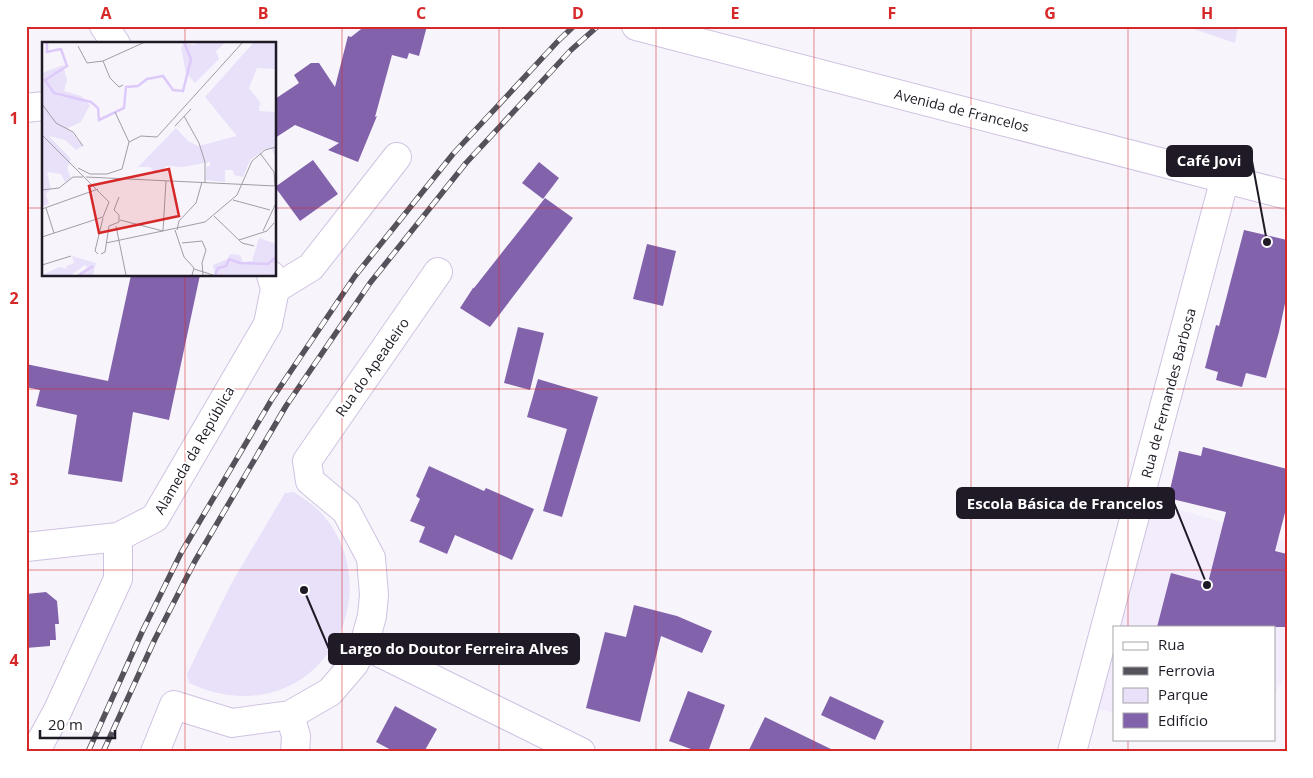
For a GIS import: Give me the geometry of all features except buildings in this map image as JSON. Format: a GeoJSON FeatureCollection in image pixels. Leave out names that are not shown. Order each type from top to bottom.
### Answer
{"type":"FeatureCollection","features":[{"type":"Feature","properties":{"kind":"street"},"geometry":{"type":"LineString","coordinates":[[104,26],[115,42]]}},
{"type":"Feature","properties":{"kind":"street","name":"Avenida de Francelos"},"geometry":{"type":"LineString","coordinates":[[636,26],[1287,195]]}},
{"type":"Feature","properties":{"kind":"street"},"geometry":{"type":"LineString","coordinates":[[26,108],[42,106]]}},
{"type":"Feature","properties":{"kind":"street"},"geometry":{"type":"LineString","coordinates":[[273,282],[311,267],[397,157]]}},
{"type":"Feature","properties":{"kind":"street","name":"Rua de Fernandes Barbosa"},"geometry":{"type":"LineString","coordinates":[[1072,752],[1225,178]]}},
{"type":"Feature","properties":{"kind":"street","name":"Rua do Apeadeiro"},"geometry":{"type":"LineString","coordinates":[[364,645],[372,616],[374,596],[371,558],[346,511],[310,481],[307,461],[438,272]]}},
{"type":"Feature","properties":{"kind":"street","name":"Alameda da República"},"geometry":{"type":"LineString","coordinates":[[26,547],[118,537],[156,518],[268,324],[273,282]]}},
{"type":"Feature","properties":{"kind":"street"},"geometry":{"type":"LineString","coordinates":[[35,752],[57,712],[118,579],[118,537]]}},
{"type":"Feature","properties":{"kind":"street"},"geometry":{"type":"LineString","coordinates":[[155,752],[174,705],[232,723],[290,715],[330,692],[354,664],[364,645],[580,752]]}},
{"type":"Feature","properties":{"kind":"street"},"geometry":{"type":"LineString","coordinates":[[290,715],[296,736],[295,752]]}},
{"type":"Feature","properties":{"kind":"shaded area"},"geometry":{"type":"Polygon","coordinates":[[[1151,501],[1287,542],[1287,674],[1276,691],[1276,626],[1114,626],[1151,501]]]}},
{"type":"Feature","properties":{"kind":"shaded area"},"geometry":{"type":"Polygon","coordinates":[[[1113,631],[1113,713],[1091,707],[1113,631]]]}},
{"type":"Feature","properties":{"kind":"green space"},"geometry":{"type":"Polygon","coordinates":[[[1185,26],[1238,26],[1235,43],[1185,26]]]}},
{"type":"Feature","properties":{"kind":"green space"},"geometry":{"type":"Polygon","coordinates":[[[294,492],[324,516],[341,544],[349,573],[348,603],[340,632],[325,657],[303,678],[276,691],[237,696],[216,692],[189,683],[187,674],[231,584],[285,493],[294,492]]]}},
{"type":"Feature","properties":{"kind":"railway"},"geometry":{"type":"LineString","coordinates":[[88,752],[142,632],[181,553],[272,399],[355,276],[453,154],[574,26]]}},
{"type":"Feature","properties":{"kind":"railway"},"geometry":{"type":"LineString","coordinates":[[103,752],[155,639],[195,561],[286,406],[370,283],[466,163],[571,50],[598,26]]}},
{"type":"Feature","properties":{"kind":"place","name":"Café Jovi"},"geometry":{"type":"Point","coordinates":[1267,242]}},
{"type":"Feature","properties":{"kind":"place","name":"Escola Básica de Francelos"},"geometry":{"type":"Point","coordinates":[1207,585]}},
{"type":"Feature","properties":{"kind":"place","name":"Largo do Doutor Ferreira Alves"},"geometry":{"type":"Point","coordinates":[304,590]}}]}
